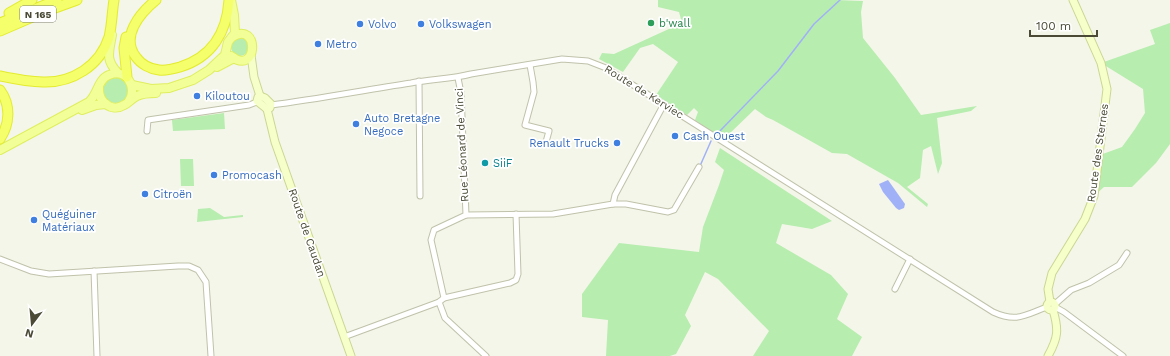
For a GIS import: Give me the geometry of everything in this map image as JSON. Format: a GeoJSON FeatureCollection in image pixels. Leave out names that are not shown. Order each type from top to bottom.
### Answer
{"type":"FeatureCollection","features":[{"type":"Feature","properties":{"kind":"highway"},"geometry":{"type":"LineString","coordinates":[[0,18],[32,0]]}},
{"type":"Feature","properties":{"kind":"highway","name":"N 165"},"geometry":{"type":"LineString","coordinates":[[0,23],[57,0]]}},
{"type":"Feature","properties":{"kind":"highway","name":"N 165"},"geometry":{"type":"LineString","coordinates":[[0,31],[77,0]]}},
{"type":"Feature","properties":{"kind":"highway"},"geometry":{"type":"LineString","coordinates":[[0,76],[23,81],[44,83],[67,79],[83,71],[93,63],[104,48],[111,28],[114,0]]}},
{"type":"Feature","properties":{"kind":"highway"},"geometry":{"type":"LineString","coordinates":[[130,81],[124,48],[126,36],[135,19],[153,0]]}},
{"type":"Feature","properties":{"kind":"highway"},"geometry":{"type":"LineString","coordinates":[[156,0],[133,26],[130,46],[133,54],[145,66],[159,70],[167,70],[183,66],[194,61],[204,54],[216,41],[224,27],[230,0]]}},
{"type":"Feature","properties":{"kind":"highway"},"geometry":{"type":"LineString","coordinates":[[0,90],[6,99],[8,112],[6,128],[0,139]]}},
{"type":"Feature","properties":{"kind":"main road"},"geometry":{"type":"LineString","coordinates":[[114,0],[114,22],[109,62],[118,74],[130,81],[156,89],[169,88],[186,83],[209,70],[225,55],[228,48]]}},
{"type":"Feature","properties":{"kind":"main road"},"geometry":{"type":"LineString","coordinates":[[230,0],[236,28],[232,38],[228,42],[228,48],[229,54],[237,59]]}},
{"type":"Feature","properties":{"kind":"main road"},"geometry":{"type":"LineString","coordinates":[[99,88],[101,99],[112,107],[118,107],[124,105],[139,95],[169,91],[186,86],[200,79],[224,63],[237,59],[244,59],[251,55],[253,47],[250,39],[243,35],[237,35],[232,38]]}},
{"type":"Feature","properties":{"kind":"main road"},"geometry":{"type":"LineString","coordinates":[[0,151],[89,102],[99,88],[101,82],[106,77],[111,74],[118,74]]}},
{"type":"Feature","properties":{"kind":"main road"},"geometry":{"type":"LineString","coordinates":[[129,101],[133,93],[130,81]]}},
{"type":"Feature","properties":{"kind":"main road"},"geometry":{"type":"LineString","coordinates":[[0,151],[83,109],[106,104]]}},
{"type":"Feature","properties":{"kind":"street","name":"Route des Sternes"},"geometry":{"type":"LineString","coordinates":[[1048,356],[1055,343],[1057,323],[1048,289],[1052,273],[1085,219],[1094,196],[1107,89],[1101,63],[1073,0]]}},
{"type":"Feature","properties":{"kind":"street","name":"Route de Caudan"},"geometry":{"type":"LineString","coordinates":[[251,55],[254,77],[264,103],[275,142],[351,356]]}},
{"type":"Feature","properties":{"kind":"street","name":"Route de Caudan"},"geometry":{"type":"LineString","coordinates":[[237,59],[244,64],[254,77]]}},
{"type":"Feature","properties":{"kind":"street","name":"Route de Kerviec"},"geometry":{"type":"LineString","coordinates":[[147,132],[148,120],[419,81],[458,78],[471,74],[562,60],[588,60],[606,68],[993,312],[1007,318],[1026,316],[1052,306],[1071,290],[1090,283],[1119,266],[1127,253]]}},
{"type":"Feature","properties":{"kind":"street"},"geometry":{"type":"LineString","coordinates":[[530,65],[534,92],[525,125],[549,131],[546,142]]}},
{"type":"Feature","properties":{"kind":"street","name":"Rue Léonard de Vinci"},"geometry":{"type":"LineString","coordinates":[[458,78],[461,93],[466,215],[434,230],[431,240],[445,318],[486,356]]}},
{"type":"Feature","properties":{"kind":"street"},"geometry":{"type":"LineString","coordinates":[[419,81],[420,196]]}},
{"type":"Feature","properties":{"kind":"street"},"geometry":{"type":"LineString","coordinates":[[613,204],[615,195],[664,104]]}},
{"type":"Feature","properties":{"kind":"street"},"geometry":{"type":"LineString","coordinates":[[466,215],[554,214],[613,204],[626,204],[668,212],[674,210],[699,166]]}},
{"type":"Feature","properties":{"kind":"street"},"geometry":{"type":"LineString","coordinates":[[344,338],[441,300],[510,283],[516,280],[518,274],[516,214]]}},
{"type":"Feature","properties":{"kind":"street"},"geometry":{"type":"LineString","coordinates":[[0,259],[40,273],[178,266],[189,266],[198,270],[206,282],[211,356]]}},
{"type":"Feature","properties":{"kind":"street"},"geometry":{"type":"LineString","coordinates":[[894,289],[910,259]]}},
{"type":"Feature","properties":{"kind":"street"},"geometry":{"type":"LineString","coordinates":[[94,271],[97,356]]}},
{"type":"Feature","properties":{"kind":"street"},"geometry":{"type":"LineString","coordinates":[[1052,306],[1064,312],[1123,356]]}},
{"type":"Feature","properties":{"kind":"street"},"geometry":{"type":"LineString","coordinates":[[1057,323],[1064,312]]}},
{"type":"Feature","properties":{"kind":"green space"},"geometry":{"type":"Polygon","coordinates":[[[658,0],[863,1],[861,12],[863,38],[895,78],[921,115],[977,106],[971,111],[937,118],[942,163],[938,174],[931,146],[923,150],[920,178],[907,187],[928,204],[927,207],[898,183],[847,154],[832,153],[766,117],[755,109],[727,136],[722,132],[715,134],[695,120],[698,112],[694,108],[687,115],[656,95],[678,62],[653,44],[640,48],[623,72],[599,59],[602,53],[614,54],[682,23],[679,12],[658,7],[658,0]]]}},
{"type":"Feature","properties":{"kind":"green space"},"geometry":{"type":"Polygon","coordinates":[[[1170,23],[1170,144],[1156,163],[1132,187],[1104,187],[1094,196],[1100,155],[1122,147],[1145,113],[1143,89],[1101,63],[1155,44],[1150,30],[1170,23]]]}},
{"type":"Feature","properties":{"kind":"green space"},"geometry":{"type":"Polygon","coordinates":[[[240,38],[246,41],[249,47],[246,53],[240,56],[234,53],[231,47],[234,41],[240,38]]]}},
{"type":"Feature","properties":{"kind":"green space"},"geometry":{"type":"Polygon","coordinates":[[[116,77],[125,81],[129,90],[125,99],[116,103],[107,99],[103,90],[107,81],[116,77]]]}},
{"type":"Feature","properties":{"kind":"green space"},"geometry":{"type":"Polygon","coordinates":[[[224,113],[225,129],[173,131],[172,120],[224,113]]]}},
{"type":"Feature","properties":{"kind":"green space"},"geometry":{"type":"Polygon","coordinates":[[[720,148],[832,221],[812,229],[782,224],[776,243],[831,275],[848,294],[837,319],[862,337],[852,356],[753,356],[769,331],[718,279],[705,272],[685,315],[691,326],[676,354],[670,356],[606,356],[608,320],[582,317],[582,294],[619,243],[699,252],[703,227],[724,170],[715,162],[720,148]]]}},
{"type":"Feature","properties":{"kind":"green space"},"geometry":{"type":"Polygon","coordinates":[[[180,159],[193,159],[194,186],[181,186],[180,159]]]}},
{"type":"Feature","properties":{"kind":"green space"},"geometry":{"type":"Polygon","coordinates":[[[210,208],[224,217],[243,215],[243,217],[197,222],[198,209],[210,208]]]}},
{"type":"Feature","properties":{"kind":"water"},"geometry":{"type":"Polygon","coordinates":[[[888,180],[905,204],[904,208],[899,210],[896,208],[883,192],[879,184],[888,180]]]}},
{"type":"Feature","properties":{"kind":"waterway"},"geometry":{"type":"LineString","coordinates":[[717,134],[778,71],[814,24],[840,0]]}},
{"type":"Feature","properties":{"kind":"waterway"},"geometry":{"type":"LineString","coordinates":[[700,166],[711,141]]}},
{"type":"Feature","properties":{"kind":"place","name":"b'wall"},"geometry":{"type":"Point","coordinates":[651,23]}},
{"type":"Feature","properties":{"kind":"place","name":"Volvo"},"geometry":{"type":"Point","coordinates":[360,24]}},
{"type":"Feature","properties":{"kind":"place","name":"Volkswagen"},"geometry":{"type":"Point","coordinates":[421,24]}},
{"type":"Feature","properties":{"kind":"place","name":"Metro"},"geometry":{"type":"Point","coordinates":[318,44]}},
{"type":"Feature","properties":{"kind":"place","name":"Kiloutou"},"geometry":{"type":"Point","coordinates":[197,96]}},
{"type":"Feature","properties":{"kind":"place","name":"Auto Bretagne Negoce"},"geometry":{"type":"Point","coordinates":[356,124]}},
{"type":"Feature","properties":{"kind":"place","name":"Cash Ouest"},"geometry":{"type":"Point","coordinates":[675,136]}},
{"type":"Feature","properties":{"kind":"place","name":"Renault Trucks"},"geometry":{"type":"Point","coordinates":[617,143]}},
{"type":"Feature","properties":{"kind":"place","name":"SiiF"},"geometry":{"type":"Point","coordinates":[485,163]}},
{"type":"Feature","properties":{"kind":"place","name":"Promocash"},"geometry":{"type":"Point","coordinates":[214,175]}},
{"type":"Feature","properties":{"kind":"place","name":"Citroën"},"geometry":{"type":"Point","coordinates":[145,194]}},
{"type":"Feature","properties":{"kind":"place","name":"Quéguiner Matériaux"},"geometry":{"type":"Point","coordinates":[34,220]}}]}
